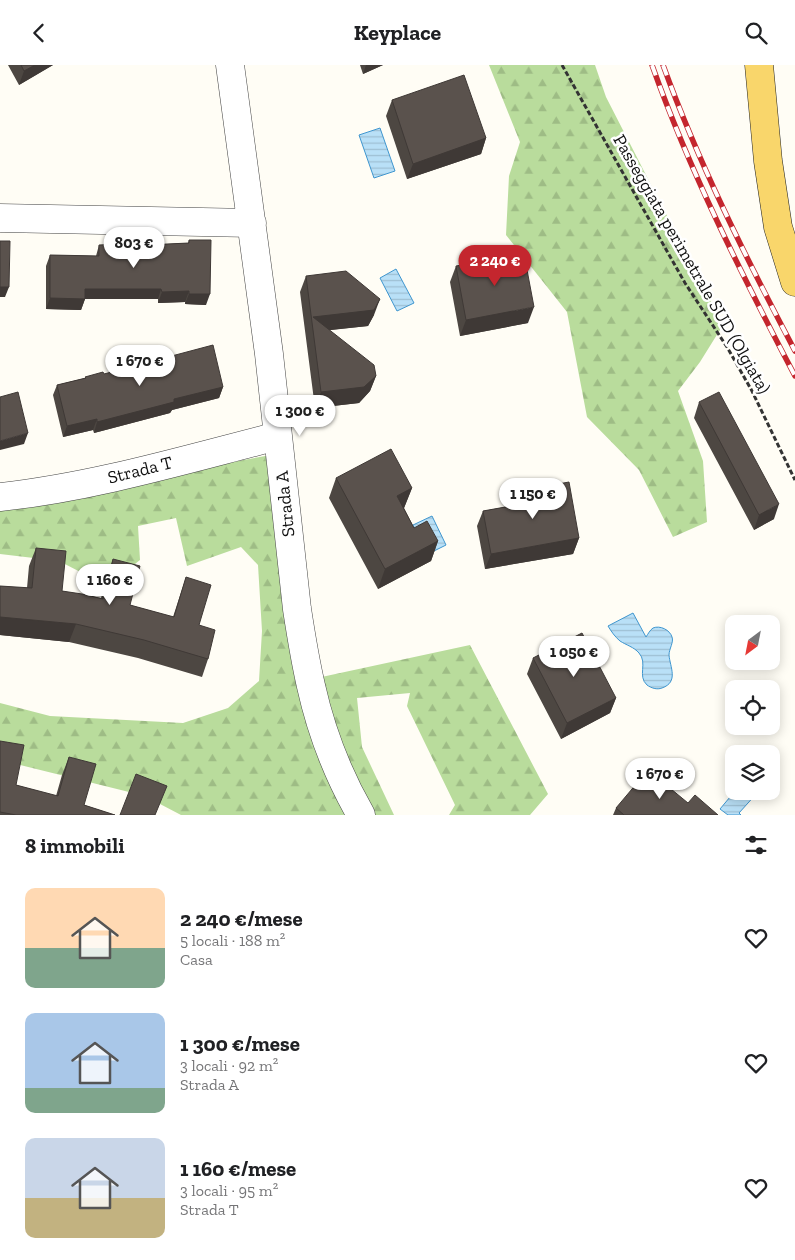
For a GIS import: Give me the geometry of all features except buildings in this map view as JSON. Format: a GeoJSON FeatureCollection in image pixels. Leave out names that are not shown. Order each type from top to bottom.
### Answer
{"type":"FeatureCollection","features":[{"type":"Feature","properties":{"kind":"main road"},"geometry":{"type":"LineString","coordinates":[[759,65],[768,161],[778,227],[795,282]]}},
{"type":"Feature","properties":{"kind":"street","name":"Strada A"},"geometry":{"type":"LineString","coordinates":[[230,65],[252,223],[297,609],[311,686],[328,744],[361,815]]}},
{"type":"Feature","properties":{"kind":"street"},"geometry":{"type":"LineString","coordinates":[[0,217],[252,223]]}},
{"type":"Feature","properties":{"kind":"street","name":"Strada T"},"geometry":{"type":"LineString","coordinates":[[0,497],[20,495],[113,477],[278,436]]}},
{"type":"Feature","properties":{"kind":"path","name":"Passeggiata perimetrale SUD (Olgiata)"},"geometry":{"type":"LineString","coordinates":[[562,65],[685,283],[727,347],[752,391],[795,480]]}},
{"type":"Feature","properties":{"kind":"green space"},"geometry":{"type":"Polygon","coordinates":[[[489,65],[595,65],[606,97],[723,325],[700,362],[678,391],[703,461],[707,522],[673,537],[639,470],[587,417],[567,312],[506,235],[509,176],[520,142],[489,65]]]}},
{"type":"Feature","properties":{"kind":"green space"},"geometry":{"type":"Polygon","coordinates":[[[271,455],[303,681],[470,645],[548,794],[530,815],[449,815],[455,805],[407,706],[410,693],[357,698],[362,747],[394,815],[181,815],[160,804],[129,792],[0,760],[0,703],[50,716],[183,723],[228,708],[259,681],[262,631],[258,565],[241,547],[187,566],[176,518],[138,526],[140,560],[126,571],[90,577],[59,561],[0,554],[0,504],[271,455]]]}},
{"type":"Feature","properties":{"kind":"water"},"geometry":{"type":"Polygon","coordinates":[[[380,128],[395,171],[374,178],[359,135],[380,128]]]}},
{"type":"Feature","properties":{"kind":"water"},"geometry":{"type":"Polygon","coordinates":[[[396,269],[414,303],[397,311],[380,278],[396,269]]]}},
{"type":"Feature","properties":{"kind":"water"},"geometry":{"type":"Polygon","coordinates":[[[432,516],[446,545],[432,552],[419,537],[413,525],[432,516]]]}},
{"type":"Feature","properties":{"kind":"water"},"geometry":{"type":"Polygon","coordinates":[[[633,613],[646,637],[656,627],[667,630],[671,634],[672,641],[669,655],[672,678],[662,688],[658,689],[647,685],[643,678],[642,657],[635,649],[618,639],[608,626],[633,613]]]}},
{"type":"Feature","properties":{"kind":"water"},"geometry":{"type":"Polygon","coordinates":[[[728,800],[751,800],[739,813],[741,815],[728,815],[720,809],[728,800]]]}},
{"type":"Feature","properties":{"kind":"railway"},"geometry":{"type":"LineString","coordinates":[[652,65],[700,184],[795,376]]}},
{"type":"Feature","properties":{"kind":"railway"},"geometry":{"type":"LineString","coordinates":[[663,65],[692,138],[724,210],[795,351]]}}]}
